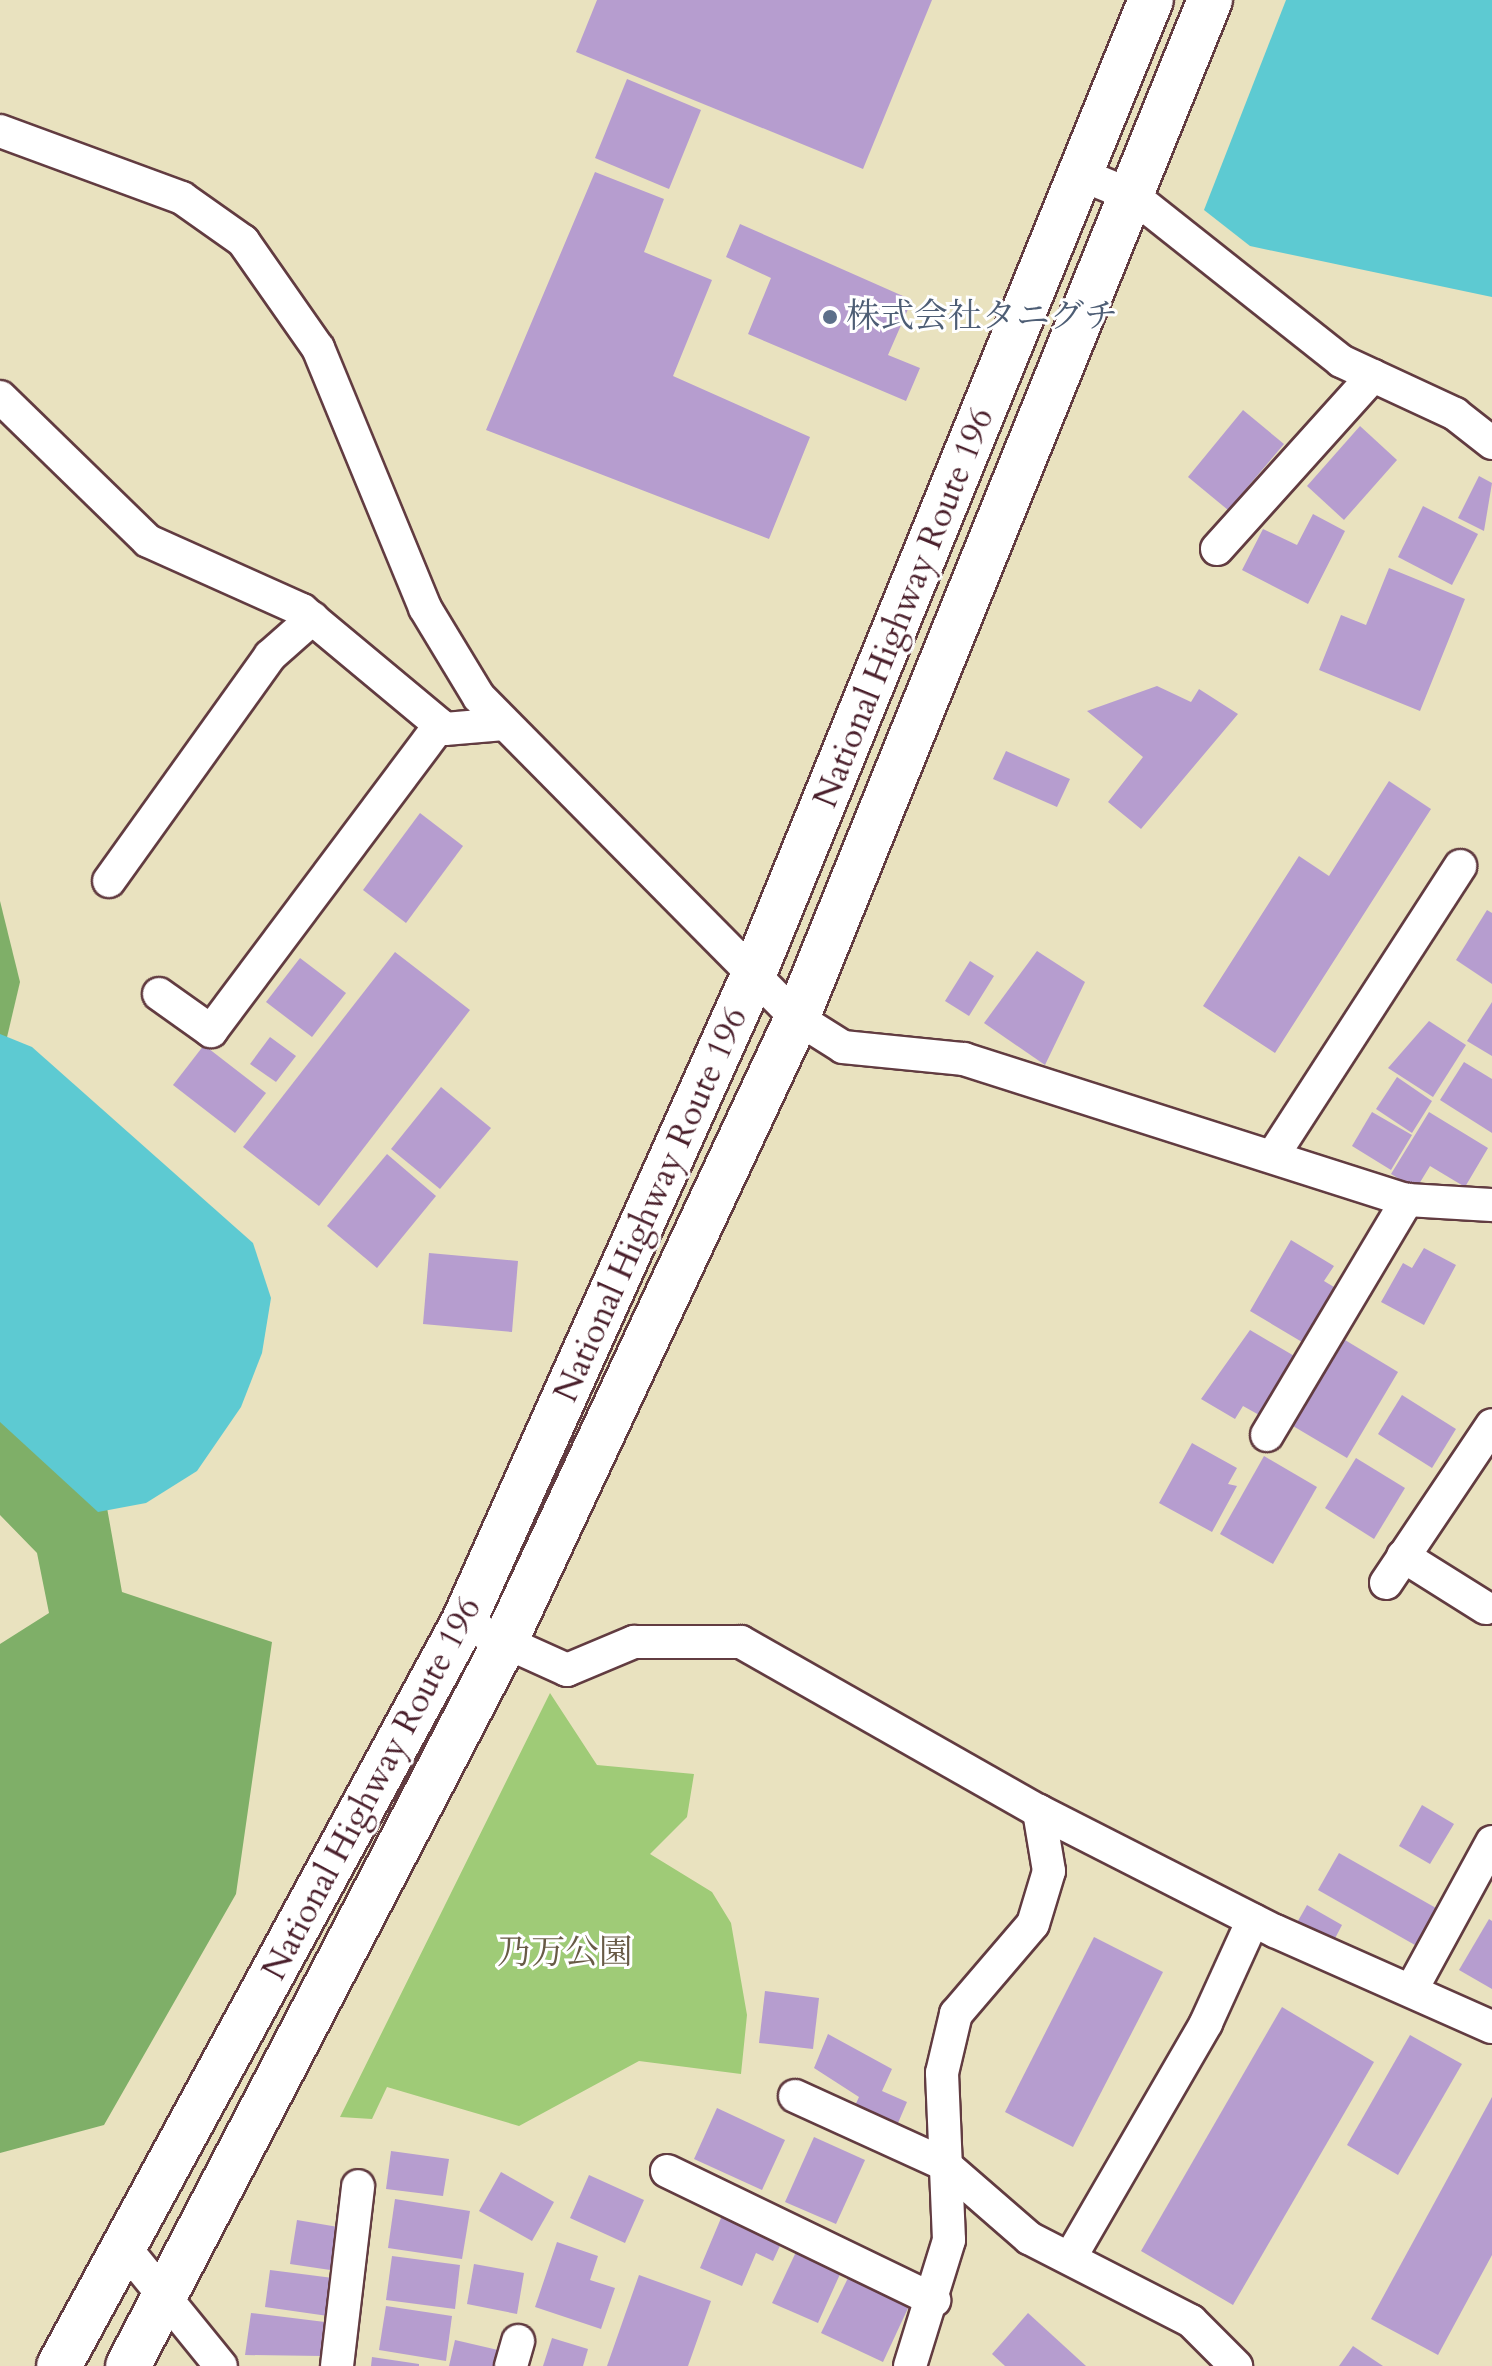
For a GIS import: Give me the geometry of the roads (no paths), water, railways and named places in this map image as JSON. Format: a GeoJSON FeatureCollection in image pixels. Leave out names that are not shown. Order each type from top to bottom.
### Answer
{"type":"FeatureCollection","features":[{"type":"Feature","properties":{"kind":"highway","name":"National Highway Route 196"},"geometry":{"type":"LineString","coordinates":[[59,2366],[463,1623],[753,976],[1151,0]]}},
{"type":"Feature","properties":{"kind":"highway","name":"National Highway Route 196"},"geometry":{"type":"LineString","coordinates":[[128,2366],[503,1646],[797,1018],[1210,0]]}},
{"type":"Feature","properties":{"kind":"street"},"geometry":{"type":"LineString","coordinates":[[0,131],[182,198],[243,241],[318,348],[425,608],[479,697],[797,1018],[843,1047],[964,1059],[1274,1154],[1407,1200],[1490,1201]]}},
{"type":"Feature","properties":{"kind":"street"},"geometry":{"type":"LineString","coordinates":[[1082,175],[1133,196],[1341,361],[1455,414],[1492,443]]}},
{"type":"Feature","properties":{"kind":"street"},"geometry":{"type":"LineString","coordinates":[[1217,549],[1373,376]]}},
{"type":"Feature","properties":{"kind":"street"},"geometry":{"type":"LineString","coordinates":[[0,397],[148,541],[313,618],[440,725],[504,724]]}},
{"type":"Feature","properties":{"kind":"street"},"geometry":{"type":"LineString","coordinates":[[109,881],[270,656],[313,618]]}},
{"type":"Feature","properties":{"kind":"street"},"geometry":{"type":"LineString","coordinates":[[159,994],[211,1031],[440,725]]}},
{"type":"Feature","properties":{"kind":"street"},"geometry":{"type":"LineString","coordinates":[[1274,1154],[1460,866]]}},
{"type":"Feature","properties":{"kind":"street"},"geometry":{"type":"LineString","coordinates":[[1267,1435],[1407,1200]]}},
{"type":"Feature","properties":{"kind":"street"},"geometry":{"type":"LineString","coordinates":[[1386,1583],[1492,1425]]}},
{"type":"Feature","properties":{"kind":"street"},"geometry":{"type":"LineString","coordinates":[[1403,1556],[1486,1608]]}},
{"type":"Feature","properties":{"kind":"street"},"geometry":{"type":"LineString","coordinates":[[463,1623],[503,1646],[567,1670],[634,1642],[741,1642],[1039,1811],[1253,1920],[1413,1987],[1492,2027]]}},
{"type":"Feature","properties":{"kind":"street"},"geometry":{"type":"LineString","coordinates":[[910,2366],[934,2300],[949,2240],[942,2073],[956,2014],[1033,1924],[1049,1871],[1039,1811]]}},
{"type":"Feature","properties":{"kind":"street"},"geometry":{"type":"LineString","coordinates":[[1413,1987],[1492,1842]]}},
{"type":"Feature","properties":{"kind":"street"},"geometry":{"type":"LineString","coordinates":[[1070,2258],[1206,2023],[1253,1920]]}},
{"type":"Feature","properties":{"kind":"street"},"geometry":{"type":"LineString","coordinates":[[795,2096],[944,2164],[1029,2238],[1191,2321],[1236,2366]]}},
{"type":"Feature","properties":{"kind":"street"},"geometry":{"type":"LineString","coordinates":[[667,2171],[934,2300]]}},
{"type":"Feature","properties":{"kind":"street"},"geometry":{"type":"LineString","coordinates":[[337,2366],[358,2186]]}},
{"type":"Feature","properties":{"kind":"street"},"geometry":{"type":"LineString","coordinates":[[125,2248],[221,2366]]}},
{"type":"Feature","properties":{"kind":"water"},"geometry":{"type":"Polygon","coordinates":[[[1286,0],[1492,0],[1492,297],[1250,246],[1204,210],[1286,0]]]}},
{"type":"Feature","properties":{"kind":"water"},"geometry":{"type":"Polygon","coordinates":[[[0,1034],[32,1047],[253,1243],[271,1298],[262,1353],[241,1407],[197,1471],[146,1503],[98,1512],[0,1422],[0,1034]]]}},
{"type":"Feature","properties":{"kind":"place","name":"株式会社タニグチ"},"geometry":{"type":"Point","coordinates":[830,317]}},
{"type":"Feature","properties":{"kind":"park label","name":"乃万公園"},"geometry":{"type":"Point","coordinates":[565,1953]}}]}
